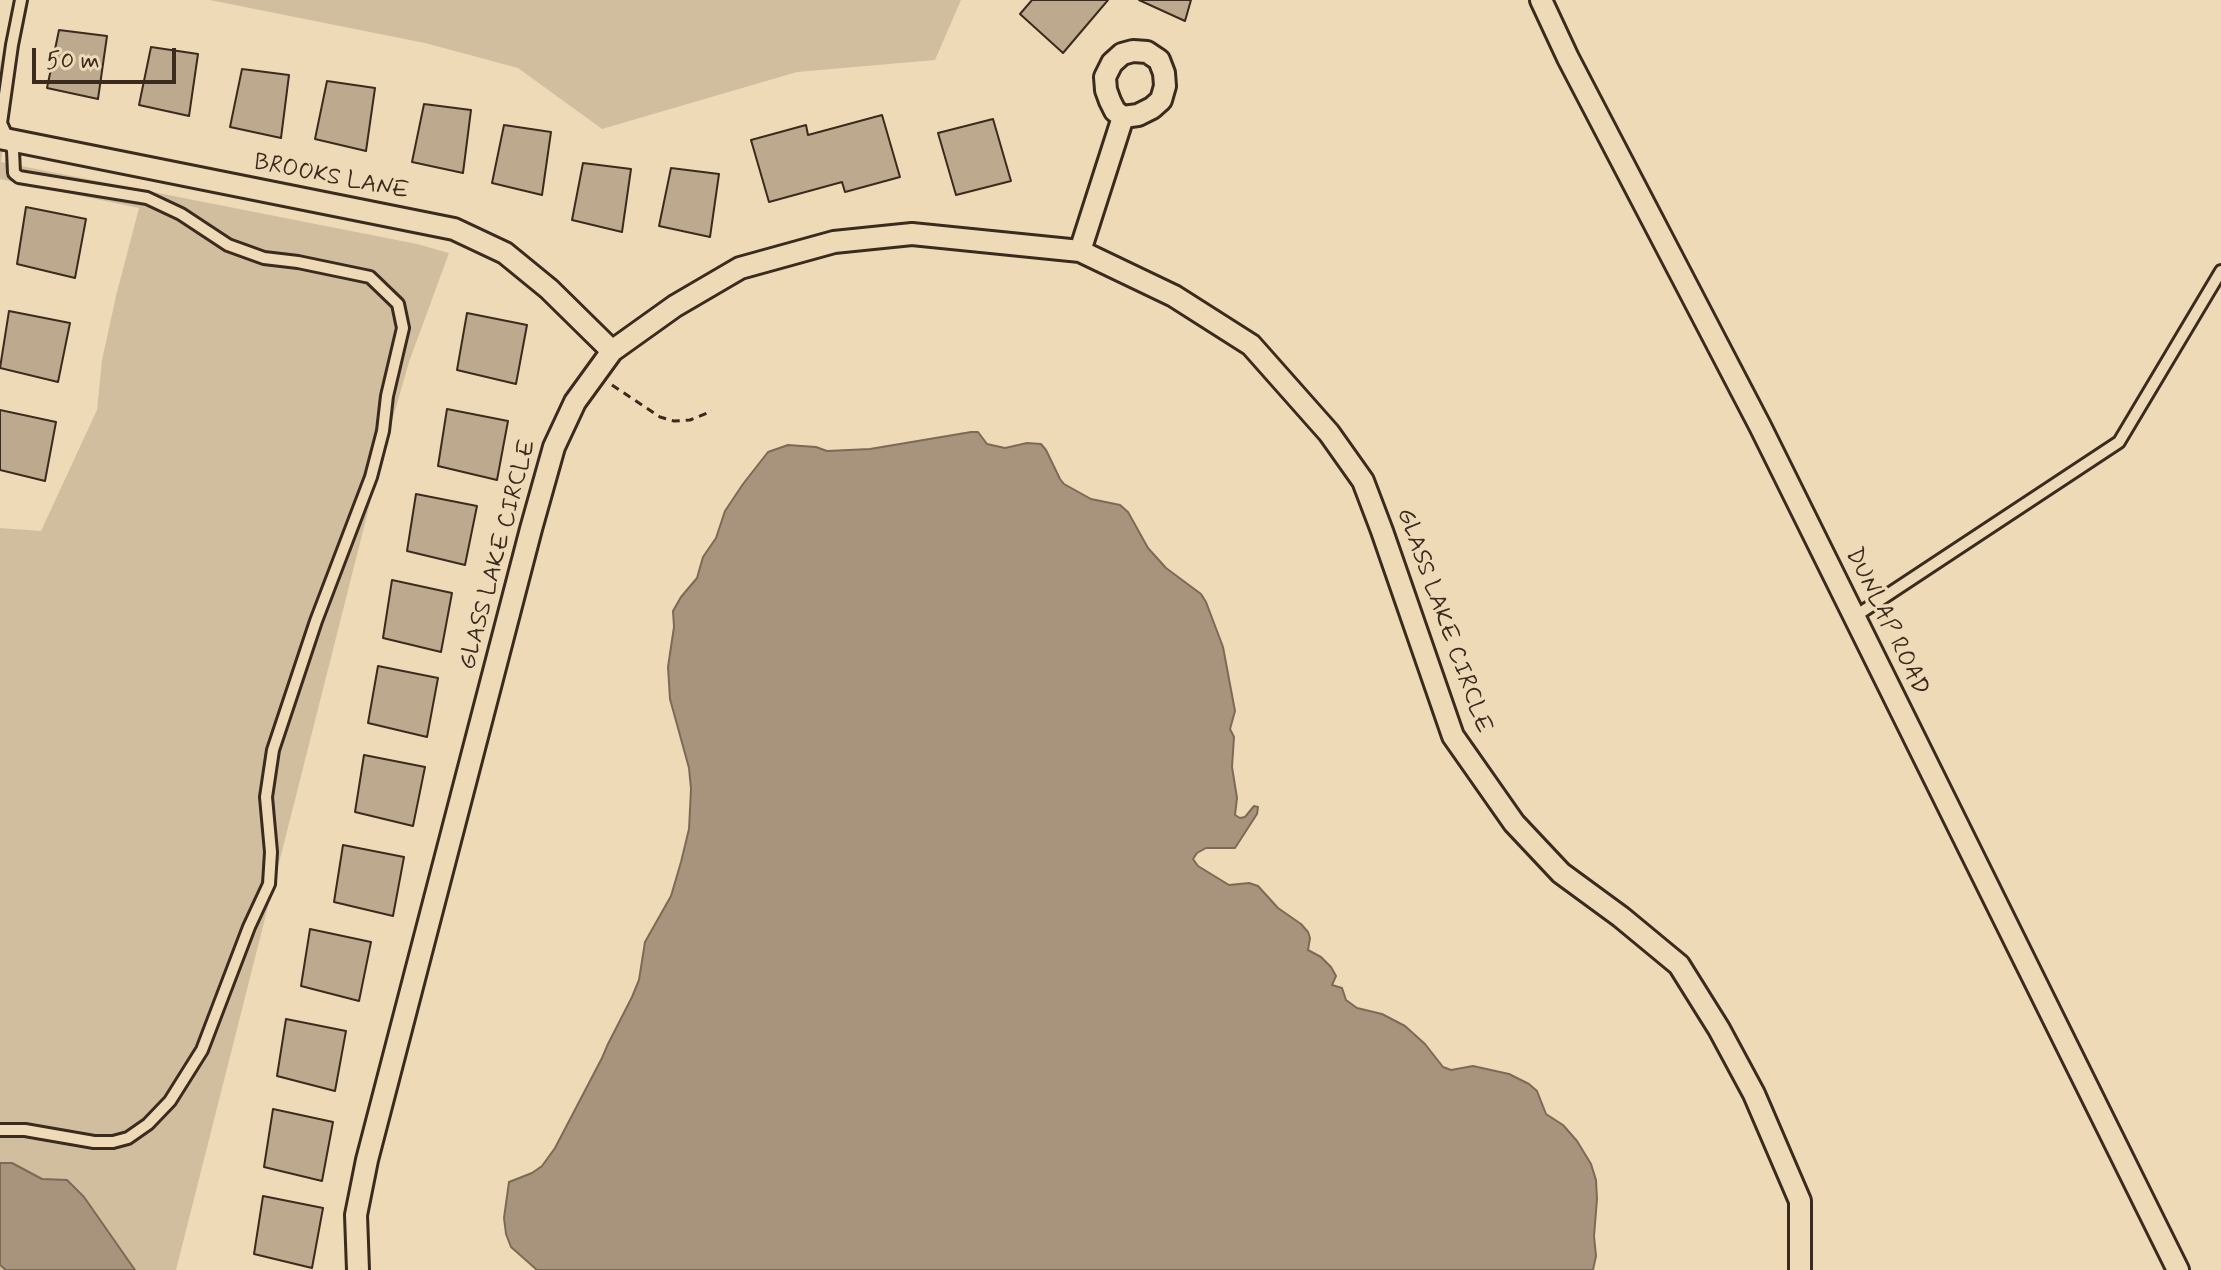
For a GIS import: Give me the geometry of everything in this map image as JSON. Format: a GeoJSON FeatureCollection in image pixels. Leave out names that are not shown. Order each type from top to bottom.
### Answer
{"type":"FeatureCollection","features":[{"type":"Feature","properties":{"kind":"street","name":"DUNLAP ROAD"},"geometry":{"type":"LineString","coordinates":[[1541,0],[1760,426],[2178,1270]]}},
{"type":"Feature","properties":{"kind":"street"},"geometry":{"type":"LineString","coordinates":[[1080,251],[1123,117]]}},
{"type":"Feature","properties":{"kind":"street","name":"BROOKS LANE"},"geometry":{"type":"LineString","coordinates":[[4,139],[454,229],[505,253],[549,289],[612,351]]}},
{"type":"Feature","properties":{"kind":"street","name":"GLASS LAKE CIRCLE"},"geometry":{"type":"LineString","coordinates":[[358,1270],[356,1215],[367,1160],[527,544],[554,447],[575,402],[612,351],[675,306],[740,268],[834,242],[912,234],[1080,251],[1174,296],[1251,345],[1329,433],[1363,481],[1453,736],[1514,823],[1561,873],[1679,965],[1719,1029],[1754,1094],[1800,1201],[1800,1270]]}},
{"type":"Feature","properties":{"kind":"lane"},"geometry":{"type":"LineString","coordinates":[[0,1130],[25,1130],[94,1142],[128,1138],[148,1124],[170,1101],[202,1050],[249,927],[269,884],[271,852],[266,797],[273,750],[316,621],[371,477],[403,328],[398,304],[370,277],[264,258],[228,245],[181,214],[147,198],[19,177],[14,173],[13,150],[4,139],[1,123],[21,0]]}},
{"type":"Feature","properties":{"kind":"lane"},"geometry":{"type":"LineString","coordinates":[[1854,617],[2119,442],[2221,271]]}},
{"type":"Feature","properties":{"kind":"path"},"geometry":{"type":"LineString","coordinates":[[597,372],[660,417],[674,421],[690,420],[712,411]]}},
{"type":"Feature","properties":{"kind":"shaded area"},"geometry":{"type":"Polygon","coordinates":[[[13,0],[29,0],[1,162],[417,244],[449,253],[409,362],[382,456],[176,1270],[0,1270],[0,528],[41,531],[97,410],[102,360],[139,208],[0,179],[0,66],[13,0]]]}},
{"type":"Feature","properties":{"kind":"shaded area"},"geometry":{"type":"Polygon","coordinates":[[[210,0],[961,0],[935,60],[797,72],[602,129],[518,68],[425,43],[210,0]]]}},
{"type":"Feature","properties":{"kind":"shaded area"},"geometry":{"type":"Polygon","coordinates":[[[978,432],[987,444],[1005,448],[1027,443],[1041,444],[1064,484],[1091,499],[1120,505],[1128,512],[1148,548],[1166,568],[1201,594],[1223,647],[1235,711],[1230,729],[1234,737],[1235,815],[1245,817],[1254,806],[1258,807],[1257,814],[1235,848],[1206,848],[1193,859],[1198,866],[1229,885],[1249,883],[1258,886],[1278,908],[1308,932],[1308,950],[1331,967],[1336,976],[1332,985],[1342,988],[1346,1000],[1357,1008],[1382,1014],[1405,1026],[1425,1044],[1443,1067],[1451,1070],[1473,1066],[1509,1074],[1537,1091],[1546,1114],[1563,1125],[1591,1164],[1597,1199],[1593,1270],[537,1270],[511,1247],[504,1218],[509,1182],[542,1166],[555,1148],[632,997],[639,980],[645,942],[671,896],[681,862],[689,829],[691,789],[689,768],[670,699],[668,667],[674,627],[673,611],[697,578],[703,557],[716,538],[725,511],[768,452],[788,445],[827,451],[870,449],[978,432]]]}},
{"type":"Feature","properties":{"kind":"shaded area"},"geometry":{"type":"Polygon","coordinates":[[[0,1163],[12,1163],[42,1179],[67,1180],[84,1197],[135,1270],[6,1270],[0,1265],[0,1163]]]}},
{"type":"Feature","properties":{"kind":"building"},"geometry":{"type":"Polygon","coordinates":[[[1032,0],[1108,0],[1063,53],[1020,14],[1032,0]]]}},
{"type":"Feature","properties":{"kind":"building"},"geometry":{"type":"Polygon","coordinates":[[[1139,0],[1191,0],[1185,21],[1139,0]]]}},
{"type":"Feature","properties":{"kind":"building"},"geometry":{"type":"Polygon","coordinates":[[[59,30],[107,36],[98,99],[47,88],[59,30]]]}},
{"type":"Feature","properties":{"kind":"building"},"geometry":{"type":"Polygon","coordinates":[[[151,47],[198,54],[189,116],[139,105],[151,47]]]}},
{"type":"Feature","properties":{"kind":"building"},"geometry":{"type":"Polygon","coordinates":[[[242,69],[289,75],[281,138],[230,127],[242,69]]]}},
{"type":"Feature","properties":{"kind":"building"},"geometry":{"type":"Polygon","coordinates":[[[327,81],[375,88],[366,151],[315,139],[327,81]]]}},
{"type":"Feature","properties":{"kind":"building"},"geometry":{"type":"Polygon","coordinates":[[[424,104],[471,110],[463,173],[412,162],[424,104]]]}},
{"type":"Feature","properties":{"kind":"building"},"geometry":{"type":"Polygon","coordinates":[[[882,115],[900,177],[845,192],[842,182],[769,202],[751,140],[806,125],[808,135],[882,115]]]}},
{"type":"Feature","properties":{"kind":"building"},"geometry":{"type":"Polygon","coordinates":[[[993,119],[1011,181],[956,195],[938,133],[993,119]]]}},
{"type":"Feature","properties":{"kind":"building"},"geometry":{"type":"Polygon","coordinates":[[[504,125],[551,132],[542,195],[492,183],[504,125]]]}},
{"type":"Feature","properties":{"kind":"building"},"geometry":{"type":"Polygon","coordinates":[[[583,163],[631,169],[622,232],[572,220],[583,163]]]}},
{"type":"Feature","properties":{"kind":"building"},"geometry":{"type":"Polygon","coordinates":[[[671,168],[719,174],[710,237],[659,226],[671,168]]]}},
{"type":"Feature","properties":{"kind":"building"},"geometry":{"type":"Polygon","coordinates":[[[26,207],[86,219],[75,278],[17,264],[26,207]]]}},
{"type":"Feature","properties":{"kind":"building"},"geometry":{"type":"Polygon","coordinates":[[[9,311],[70,323],[58,382],[0,368],[9,311]]]}},
{"type":"Feature","properties":{"kind":"building"},"geometry":{"type":"Polygon","coordinates":[[[467,313],[527,325],[516,384],[457,370],[467,313]]]}},
{"type":"Feature","properties":{"kind":"building"},"geometry":{"type":"Polygon","coordinates":[[[447,409],[508,421],[497,480],[438,466],[447,409]]]}},
{"type":"Feature","properties":{"kind":"building"},"geometry":{"type":"Polygon","coordinates":[[[0,410],[56,422],[45,481],[0,470],[0,410]]]}},
{"type":"Feature","properties":{"kind":"building"},"geometry":{"type":"Polygon","coordinates":[[[416,494],[477,506],[465,565],[407,551],[416,494]]]}},
{"type":"Feature","properties":{"kind":"building"},"geometry":{"type":"Polygon","coordinates":[[[392,580],[452,593],[441,652],[383,638],[392,580]]]}},
{"type":"Feature","properties":{"kind":"building"},"geometry":{"type":"Polygon","coordinates":[[[378,666],[438,678],[427,737],[368,723],[378,666]]]}},
{"type":"Feature","properties":{"kind":"building"},"geometry":{"type":"Polygon","coordinates":[[[364,755],[425,767],[413,826],[355,812],[364,755]]]}},
{"type":"Feature","properties":{"kind":"building"},"geometry":{"type":"Polygon","coordinates":[[[343,845],[404,857],[393,916],[334,902],[343,845]]]}},
{"type":"Feature","properties":{"kind":"building"},"geometry":{"type":"Polygon","coordinates":[[[310,929],[371,942],[359,1001],[301,986],[310,929]]]}},
{"type":"Feature","properties":{"kind":"building"},"geometry":{"type":"Polygon","coordinates":[[[286,1019],[346,1031],[335,1091],[277,1076],[286,1019]]]}},
{"type":"Feature","properties":{"kind":"building"},"geometry":{"type":"Polygon","coordinates":[[[273,1109],[333,1122],[322,1181],[264,1167],[273,1109]]]}},
{"type":"Feature","properties":{"kind":"building"},"geometry":{"type":"Polygon","coordinates":[[[263,1196],[323,1208],[312,1268],[254,1254],[263,1196]]]}}]}
